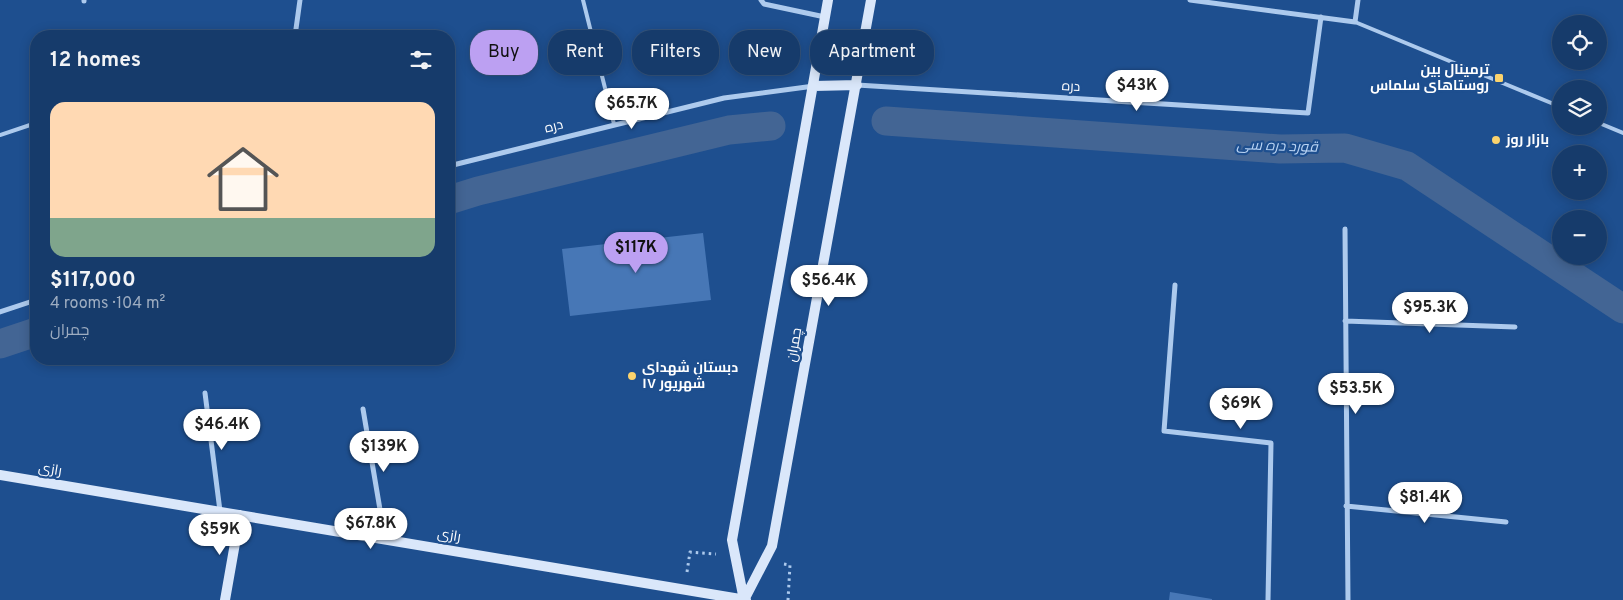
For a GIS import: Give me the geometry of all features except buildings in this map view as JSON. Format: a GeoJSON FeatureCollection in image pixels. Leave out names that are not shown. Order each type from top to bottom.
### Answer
{"type":"FeatureCollection","features":[{"type":"Feature","properties":{"kind":"street"},"geometry":{"type":"LineString","coordinates":[[296,30],[300,0]]}},
{"type":"Feature","properties":{"kind":"street"},"geometry":{"type":"LineString","coordinates":[[761,0],[764,4],[825,17]]}},
{"type":"Feature","properties":{"kind":"street","name":"چمران"},"geometry":{"type":"LineString","coordinates":[[744,600],[732,540],[828,0]]}},
{"type":"Feature","properties":{"kind":"street","name":"چمران"},"geometry":{"type":"LineString","coordinates":[[744,600],[772,546],[871,0]]}},
{"type":"Feature","properties":{"kind":"street"},"geometry":{"type":"LineString","coordinates":[[1190,0],[1355,22],[1358,0]]}},
{"type":"Feature","properties":{"kind":"street","name":"دره"},"geometry":{"type":"LineString","coordinates":[[857,85],[1308,112],[1320,17]]}},
{"type":"Feature","properties":{"kind":"street"},"geometry":{"type":"LineString","coordinates":[[814,86],[857,85]]}},
{"type":"Feature","properties":{"kind":"street","name":"دره"},"geometry":{"type":"LineString","coordinates":[[455,164],[724,98],[814,86]]}},
{"type":"Feature","properties":{"kind":"street"},"geometry":{"type":"LineString","coordinates":[[1345,229],[1348,600]]}},
{"type":"Feature","properties":{"kind":"street"},"geometry":{"type":"LineString","coordinates":[[1175,285],[1164,431],[1271,443],[1268,600]]}},
{"type":"Feature","properties":{"kind":"street"},"geometry":{"type":"LineString","coordinates":[[0,312],[30,302]]}},
{"type":"Feature","properties":{"kind":"street"},"geometry":{"type":"LineString","coordinates":[[1346,321],[1515,327]]}},
{"type":"Feature","properties":{"kind":"street"},"geometry":{"type":"LineString","coordinates":[[205,393],[220,512]]}},
{"type":"Feature","properties":{"kind":"street"},"geometry":{"type":"LineString","coordinates":[[363,409],[385,540]]}},
{"type":"Feature","properties":{"kind":"street","name":"رازی"},"geometry":{"type":"LineString","coordinates":[[0,475],[744,600]]}},
{"type":"Feature","properties":{"kind":"street"},"geometry":{"type":"LineString","coordinates":[[1346,506],[1506,522]]}},
{"type":"Feature","properties":{"kind":"street"},"geometry":{"type":"LineString","coordinates":[[225,600],[240,516]]}},
{"type":"Feature","properties":{"kind":"lane"},"geometry":{"type":"LineString","coordinates":[[583,0],[614,124]]}},
{"type":"Feature","properties":{"kind":"lane"},"geometry":{"type":"LineString","coordinates":[[1355,22],[1552,103]]}},
{"type":"Feature","properties":{"kind":"lane"},"geometry":{"type":"LineString","coordinates":[[0,135],[30,125]]}},
{"type":"Feature","properties":{"kind":"lane"},"geometry":{"type":"LineString","coordinates":[[1607,126],[1623,133]]}},
{"type":"Feature","properties":{"kind":"path"},"geometry":{"type":"LineString","coordinates":[[683,589],[690,552],[734,556]]}},
{"type":"Feature","properties":{"kind":"path"},"geometry":{"type":"LineString","coordinates":[[764,562],[790,565],[788,600]]}},
{"type":"Feature","properties":{"kind":"waterway","name":"قورد دره سی"},"geometry":{"type":"LineString","coordinates":[[886,121],[1280,149],[1345,148],[1407,166],[1623,309]]}},
{"type":"Feature","properties":{"kind":"waterway"},"geometry":{"type":"LineString","coordinates":[[455,198],[729,130],[771,126]]}},
{"type":"Feature","properties":{"kind":"waterway"},"geometry":{"type":"LineString","coordinates":[[0,344],[30,334]]}},
{"type":"Feature","properties":{"kind":"place","name":"ترمینال بین روستاهای سلماس"},"geometry":{"type":"Point","coordinates":[1499,78]}},
{"type":"Feature","properties":{"kind":"place","name":"بازار روز"},"geometry":{"type":"Point","coordinates":[1496,140]}},
{"type":"Feature","properties":{"kind":"place","name":"دبستان شهدای ۱۷ شهریور"},"geometry":{"type":"Point","coordinates":[632,376]}}]}
